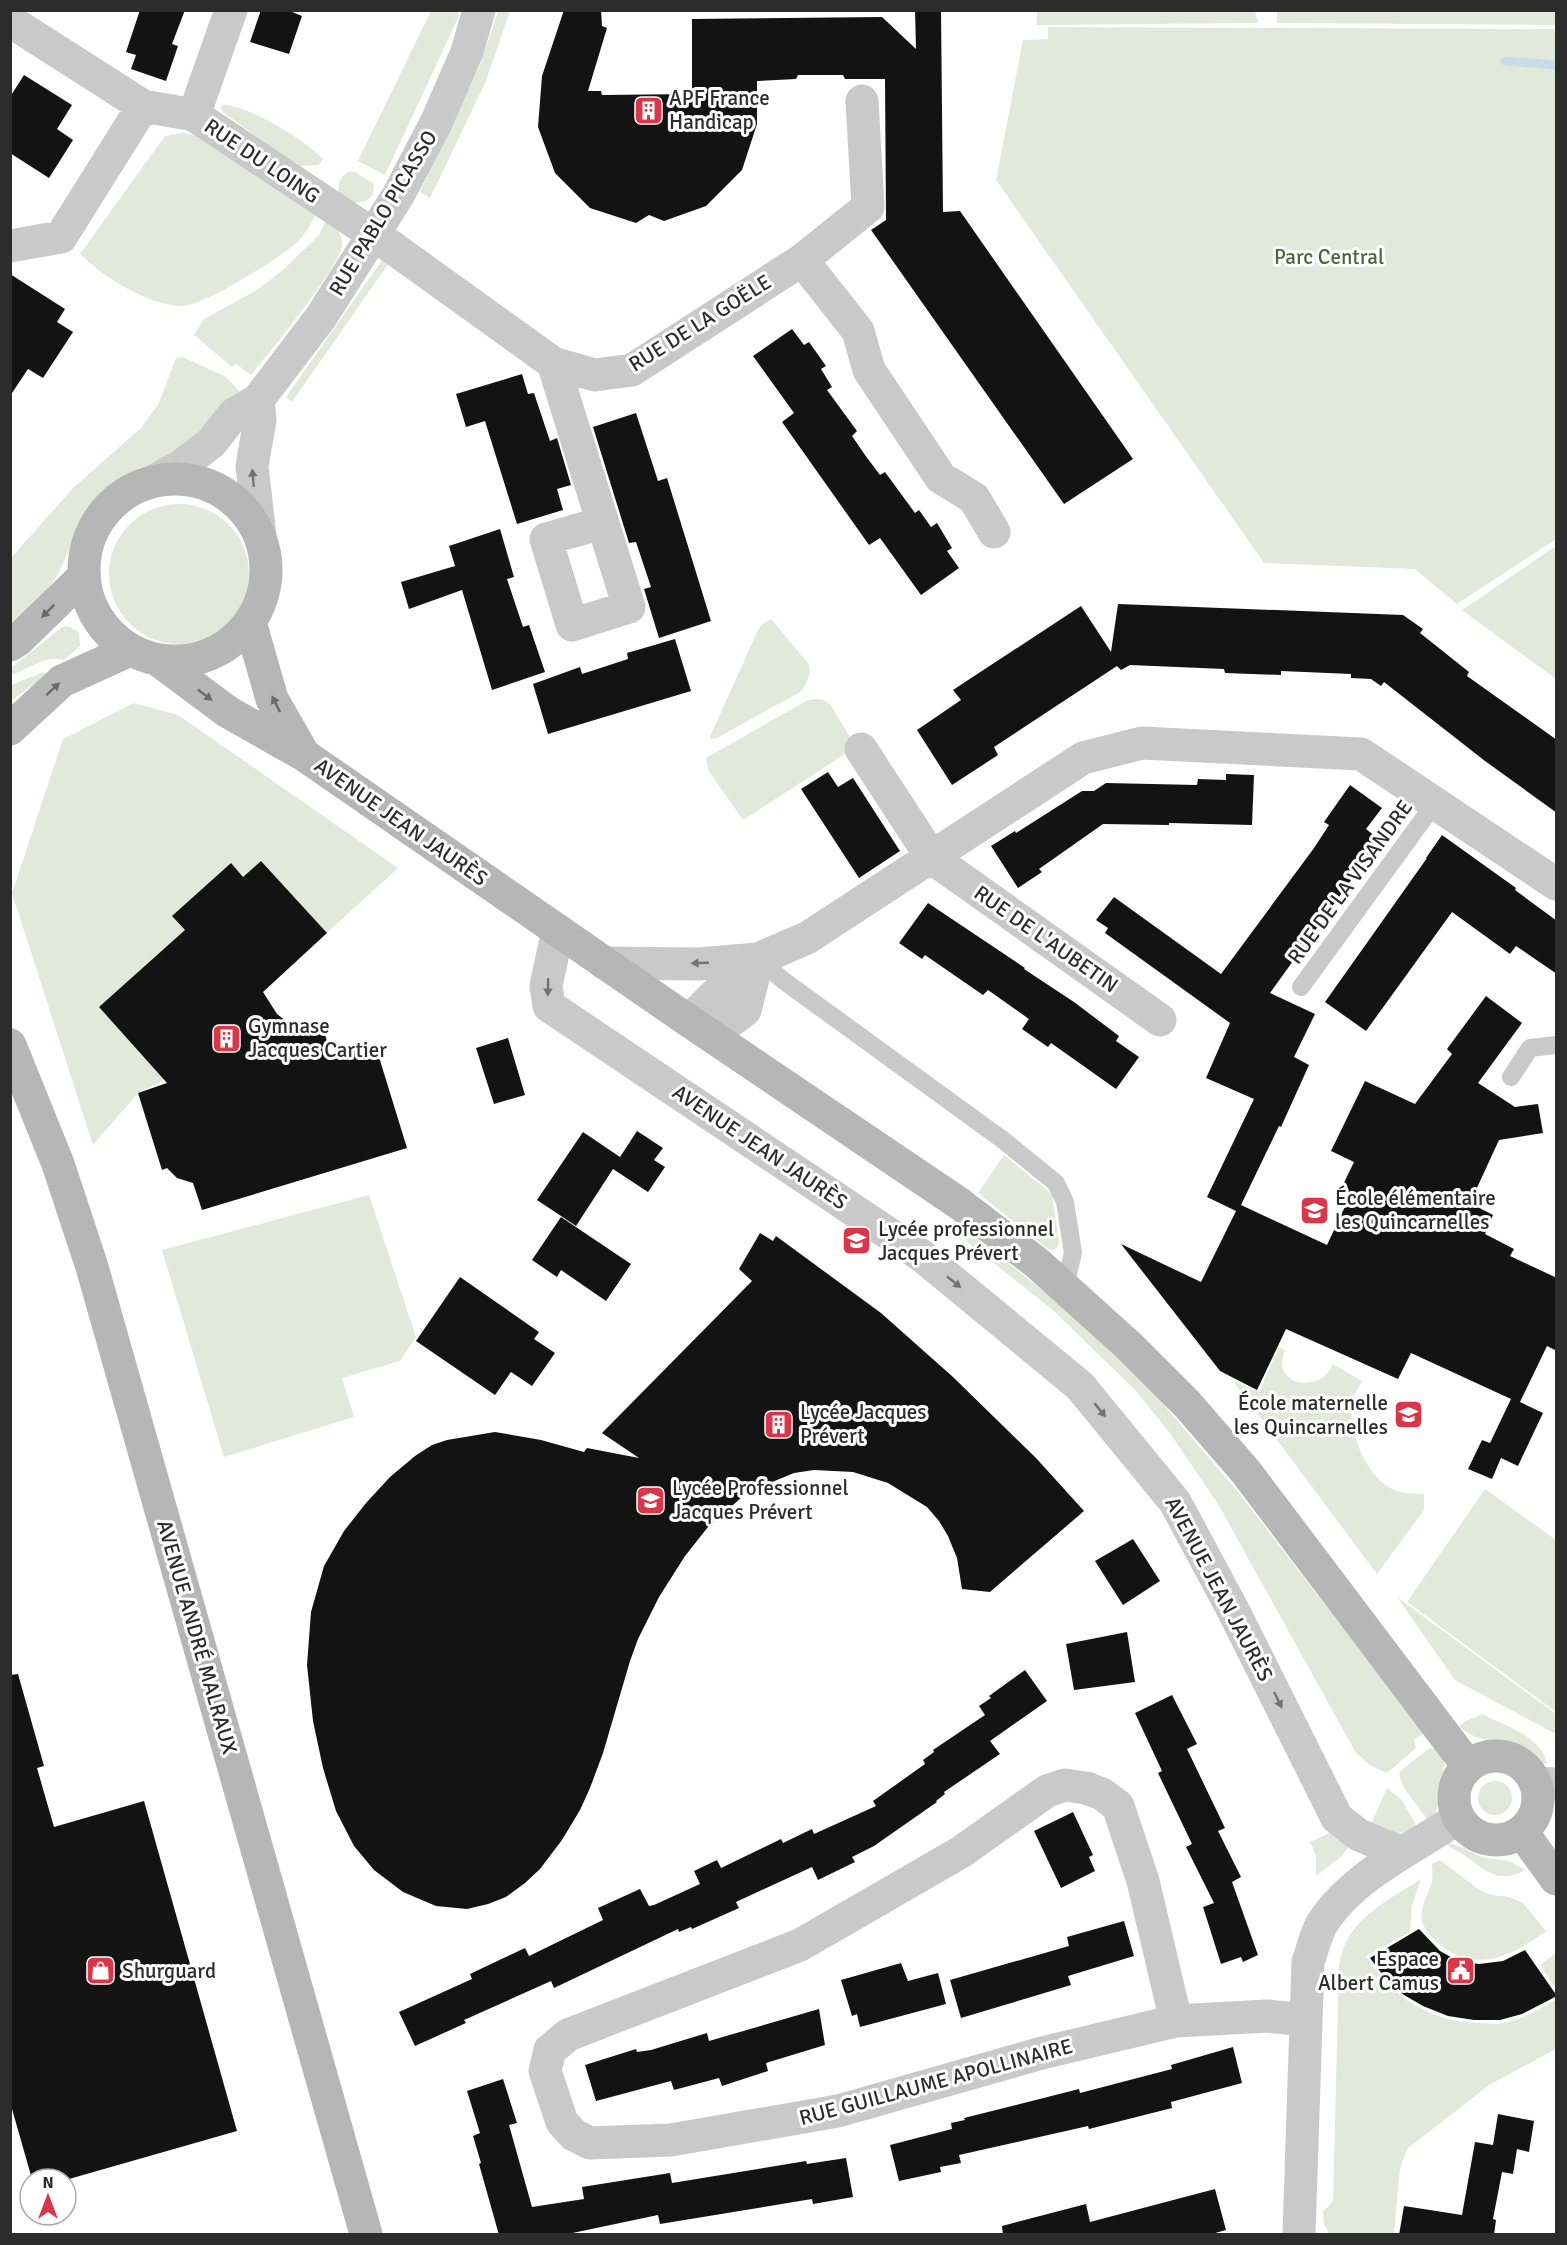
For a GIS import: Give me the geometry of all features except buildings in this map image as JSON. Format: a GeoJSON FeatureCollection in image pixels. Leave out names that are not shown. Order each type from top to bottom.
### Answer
{"type":"FeatureCollection","features":[{"type":"Feature","properties":{"kind":"street"},"geometry":{"type":"LineString","coordinates":[[194,115],[231,10]]}},
{"type":"Feature","properties":{"kind":"street","name":"RUE PABLO PICASSO"},"geometry":{"type":"LineString","coordinates":[[151,482],[196,455],[211,443],[234,414],[258,400],[321,317],[399,194],[436,123],[467,52],[479,10]]}},
{"type":"Feature","properties":{"kind":"street","name":"RUE DU LOING"},"geometry":{"type":"LineString","coordinates":[[10,21],[143,106],[194,115],[373,236]]}},
{"type":"Feature","properties":{"kind":"street","name":"RUE DE LA GOËLE"},"geometry":{"type":"LineString","coordinates":[[373,236],[389,245],[553,363],[595,375],[632,370],[802,260],[868,207],[862,101]]}},
{"type":"Feature","properties":{"kind":"street"},"geometry":{"type":"LineString","coordinates":[[10,246],[61,237],[143,106]]}},
{"type":"Feature","properties":{"kind":"street"},"geometry":{"type":"LineString","coordinates":[[802,260],[858,331],[868,370],[941,478],[974,498],[994,532]]}},
{"type":"Feature","properties":{"kind":"street"},"geometry":{"type":"LineString","coordinates":[[553,363],[602,523]]}},
{"type":"Feature","properties":{"kind":"street"},"geometry":{"type":"LineString","coordinates":[[258,400],[260,420],[252,466],[260,536],[266,565],[263,595],[250,622],[232,641],[210,654],[184,661],[144,655],[106,631],[90,605],[84,576],[87,545],[101,517],[123,495],[151,482],[177,479],[203,483],[227,495],[246,513],[260,536]]}},
{"type":"Feature","properties":{"kind":"street"},"geometry":{"type":"LineString","coordinates":[[10,645],[84,576]]}},
{"type":"Feature","properties":{"kind":"street","name":"AVENUE JEAN JAURÈS"},"geometry":{"type":"LineString","coordinates":[[250,622],[272,699],[304,755]]}},
{"type":"Feature","properties":{"kind":"street"},"geometry":{"type":"LineString","coordinates":[[10,729],[62,681],[144,655]]}},
{"type":"Feature","properties":{"kind":"street","name":"AVENUE JEAN JAURÈS"},"geometry":{"type":"LineString","coordinates":[[144,655],[228,712],[304,755],[604,963],[960,1204],[1037,1263],[1129,1346],[1188,1405],[1246,1472],[1468,1766]]}},
{"type":"Feature","properties":{"kind":"street"},"geometry":{"type":"LineString","coordinates":[[604,963],[698,964],[758,959],[807,938],[1083,758],[1142,742],[1360,754],[1557,884]]}},
{"type":"Feature","properties":{"kind":"street"},"geometry":{"type":"LineString","coordinates":[[861,749],[932,858]]}},
{"type":"Feature","properties":{"kind":"street","name":"RUE DE L'AUBETIN"},"geometry":{"type":"LineString","coordinates":[[932,858],[1160,1020]]}},
{"type":"Feature","properties":{"kind":"street","name":"AVENUE JEAN JAURÈS"},"geometry":{"type":"LineString","coordinates":[[558,930],[546,986],[549,1006],[922,1256],[1080,1386],[1175,1502],[1233,1610],[1337,1818],[1359,1835],[1402,1853]]}},
{"type":"Feature","properties":{"kind":"street"},"geometry":{"type":"LineString","coordinates":[[700,1028],[745,1010],[758,959]]}},
{"type":"Feature","properties":{"kind":"street","name":"AVENUE ANDRÉ MALRAUX"},"geometry":{"type":"LineString","coordinates":[[10,1046],[58,1164],[92,1267],[366,2235]]}},
{"type":"Feature","properties":{"kind":"street"},"geometry":{"type":"LineString","coordinates":[[1498,1756],[1515,1759],[1546,1784],[1539,1796],[1538,1810],[1532,1822],[1522,1832],[1509,1839],[1494,1841],[1480,1838],[1458,1818],[1454,1804],[1454,1790],[1459,1777],[1468,1766],[1482,1758],[1498,1756]]}},
{"type":"Feature","properties":{"kind":"street","name":"RUE GUILLAUME APOLLINAIRE"},"geometry":{"type":"LineString","coordinates":[[1176,2021],[1143,1881],[1118,1806],[1102,1794],[1086,1788],[1065,1785],[1047,1791],[960,1852],[800,1945],[567,2035],[550,2050],[545,2071],[562,2122],[582,2139],[590,2143],[671,2140],[838,2111],[1042,2054],[1176,2021],[1267,2016],[1306,2020]]}},
{"type":"Feature","properties":{"kind":"street"},"geometry":{"type":"LineString","coordinates":[[1299,2235],[1308,1962],[1323,1921],[1345,1894],[1402,1853],[1458,1818]]}},
{"type":"Feature","properties":{"kind":"street"},"geometry":{"type":"LineString","coordinates":[[1522,1832],[1557,1879]]}},
{"type":"Feature","properties":{"kind":"lane","name":"RUE DE LA VISANDRE"},"geometry":{"type":"LineString","coordinates":[[1301,987],[1435,803]]}},
{"type":"Feature","properties":{"kind":"lane"},"geometry":{"type":"LineString","coordinates":[[758,959],[784,981],[1003,1140],[1056,1182],[1065,1202],[1073,1253],[1065,1287]]}},
{"type":"Feature","properties":{"kind":"lane"},"geometry":{"type":"LineString","coordinates":[[1511,1077],[1530,1048],[1557,1044]]}},
{"type":"Feature","properties":{"kind":"green space"},"geometry":{"type":"Polygon","coordinates":[[[431,11],[459,11],[458,18],[385,175],[358,161],[431,11]]]}},
{"type":"Feature","properties":{"kind":"green space"},"geometry":{"type":"Polygon","coordinates":[[[498,11],[510,11],[486,81],[430,198],[420,192],[481,63],[498,11]]]}},
{"type":"Feature","properties":{"kind":"green space"},"geometry":{"type":"Polygon","coordinates":[[[1255,11],[1258,23],[1037,25],[1037,12],[1255,11]]]}},
{"type":"Feature","properties":{"kind":"green space"},"geometry":{"type":"Polygon","coordinates":[[[1277,11],[1556,11],[1556,25],[1277,23],[1277,11]]]}},
{"type":"Feature","properties":{"kind":"green space","name":"Parc Central"},"geometry":{"type":"Polygon","coordinates":[[[1048,27],[1556,29],[1556,539],[1457,604],[1415,569],[1264,563],[996,180],[1023,40],[1048,39],[1048,27]]]}},
{"type":"Feature","properties":{"kind":"green space"},"geometry":{"type":"Polygon","coordinates":[[[224,105],[248,111],[276,125],[304,143],[323,159],[319,165],[301,166],[291,162],[223,112],[221,107],[224,105]]]}},
{"type":"Feature","properties":{"kind":"green space"},"geometry":{"type":"Polygon","coordinates":[[[182,133],[195,135],[317,211],[303,236],[281,255],[220,292],[181,306],[155,301],[127,288],[101,272],[80,254],[165,136],[182,133]]]}},
{"type":"Feature","properties":{"kind":"green space"},"geometry":{"type":"Polygon","coordinates":[[[350,171],[374,184],[373,195],[366,201],[350,204],[339,197],[340,182],[343,176],[350,171]]]}},
{"type":"Feature","properties":{"kind":"green space"},"geometry":{"type":"Polygon","coordinates":[[[326,220],[340,234],[342,246],[338,257],[302,310],[251,375],[236,364],[232,367],[194,335],[204,319],[257,290],[284,269],[319,235],[326,220]]]}},
{"type":"Feature","properties":{"kind":"green space"},"geometry":{"type":"Polygon","coordinates":[[[383,259],[389,263],[292,402],[286,397],[383,259]]]}},
{"type":"Feature","properties":{"kind":"green space"},"geometry":{"type":"Polygon","coordinates":[[[183,357],[226,377],[240,392],[213,425],[197,440],[123,477],[101,493],[82,518],[62,566],[52,583],[11,623],[11,558],[73,488],[141,428],[158,405],[176,358],[183,357]]]}},
{"type":"Feature","properties":{"kind":"green space"},"geometry":{"type":"Polygon","coordinates":[[[179,504],[206,509],[228,525],[244,547],[249,574],[244,601],[228,623],[206,639],[179,644],[152,639],[130,623],[114,601],[109,574],[114,547],[130,525],[152,509],[179,504]]]}},
{"type":"Feature","properties":{"kind":"green space"},"geometry":{"type":"Polygon","coordinates":[[[1556,546],[1556,679],[1462,610],[1556,546]]]}},
{"type":"Feature","properties":{"kind":"green space"},"geometry":{"type":"Polygon","coordinates":[[[771,619],[808,663],[809,674],[806,684],[802,691],[717,738],[711,739],[757,632],[761,625],[771,619]]]}},
{"type":"Feature","properties":{"kind":"green space"},"geometry":{"type":"Polygon","coordinates":[[[68,626],[79,632],[80,646],[64,660],[50,659],[11,675],[11,668],[62,627],[68,626]]]}},
{"type":"Feature","properties":{"kind":"green space"},"geometry":{"type":"Polygon","coordinates":[[[44,672],[45,676],[11,701],[11,685],[44,672]]]}},
{"type":"Feature","properties":{"kind":"green space"},"geometry":{"type":"Polygon","coordinates":[[[824,700],[830,704],[856,747],[743,820],[708,770],[706,758],[806,701],[824,700]]]}},
{"type":"Feature","properties":{"kind":"green space"},"geometry":{"type":"Polygon","coordinates":[[[134,703],[178,715],[398,868],[327,933],[261,861],[243,877],[231,864],[173,917],[185,930],[100,1007],[164,1080],[138,1093],[93,1145],[12,893],[63,739],[134,703]]]}},
{"type":"Feature","properties":{"kind":"green space"},"geometry":{"type":"Polygon","coordinates":[[[1004,1155],[1052,1194],[1059,1243],[1058,1247],[1053,1250],[1048,1249],[978,1193],[1004,1155]]]}},
{"type":"Feature","properties":{"kind":"green space"},"geometry":{"type":"Polygon","coordinates":[[[369,1195],[416,1337],[400,1361],[342,1378],[354,1417],[224,1457],[162,1250],[369,1195]]]}},
{"type":"Feature","properties":{"kind":"green space"},"geometry":{"type":"Polygon","coordinates":[[[971,1234],[1068,1310],[1146,1384],[1238,1492],[1424,1733],[1414,1740],[1416,1748],[1387,1773],[1370,1765],[1356,1753],[1218,1504],[1169,1432],[1136,1391],[1054,1311],[966,1241],[971,1234]]]}},
{"type":"Feature","properties":{"kind":"green space"},"geometry":{"type":"Polygon","coordinates":[[[1279,1347],[1285,1350],[1283,1369],[1290,1379],[1302,1383],[1314,1382],[1326,1375],[1333,1364],[1362,1381],[1353,1398],[1352,1421],[1364,1459],[1379,1479],[1391,1489],[1405,1493],[1424,1494],[1424,1510],[1377,1574],[1233,1381],[1259,1392],[1279,1347]]]}},
{"type":"Feature","properties":{"kind":"green space"},"geometry":{"type":"Polygon","coordinates":[[[1485,1489],[1556,1540],[1556,1712],[1407,1602],[1485,1489]]]}},
{"type":"Feature","properties":{"kind":"green space"},"geometry":{"type":"Polygon","coordinates":[[[1397,1597],[1556,1714],[1556,1734],[1455,1680],[1397,1597]]]}},
{"type":"Feature","properties":{"kind":"green space"},"geometry":{"type":"Polygon","coordinates":[[[1482,1714],[1530,1739],[1544,1754],[1547,1764],[1515,1746],[1474,1736],[1459,1726],[1482,1714]]]}},
{"type":"Feature","properties":{"kind":"green space"},"geometry":{"type":"Polygon","coordinates":[[[1430,1748],[1437,1749],[1444,1765],[1436,1811],[1427,1819],[1404,1788],[1399,1775],[1401,1770],[1430,1748]]]}},
{"type":"Feature","properties":{"kind":"green space"},"geometry":{"type":"Polygon","coordinates":[[[1495,1781],[1507,1786],[1512,1798],[1507,1810],[1495,1815],[1483,1810],[1478,1798],[1483,1786],[1495,1781]]]}},
{"type":"Feature","properties":{"kind":"green space"},"geometry":{"type":"Polygon","coordinates":[[[1387,1788],[1402,1800],[1416,1825],[1404,1832],[1393,1833],[1369,1829],[1387,1788]]]}},
{"type":"Feature","properties":{"kind":"green space"},"geometry":{"type":"Polygon","coordinates":[[[1332,1832],[1348,1847],[1342,1856],[1316,1876],[1316,1856],[1310,1842],[1332,1832]]]}},
{"type":"Feature","properties":{"kind":"green space"},"geometry":{"type":"Polygon","coordinates":[[[1448,1843],[1479,1856],[1512,1862],[1525,1870],[1513,1875],[1494,1875],[1451,1848],[1447,1845],[1448,1843]]]}},
{"type":"Feature","properties":{"kind":"green space"},"geometry":{"type":"Polygon","coordinates":[[[1440,1860],[1481,1891],[1509,1897],[1523,1903],[1546,1931],[1520,1948],[1494,1958],[1480,1960],[1452,1953],[1433,1939],[1426,1930],[1421,1917],[1432,1882],[1432,1864],[1440,1860]]]}},
{"type":"Feature","properties":{"kind":"green space"},"geometry":{"type":"Polygon","coordinates":[[[1421,1879],[1412,1905],[1410,1932],[1366,1956],[1376,1971],[1387,1984],[1414,2004],[1429,2012],[1461,2022],[1499,2024],[1530,2014],[1556,1999],[1556,2049],[1489,2085],[1407,2149],[1400,2168],[1394,2234],[1329,2234],[1324,2224],[1323,2212],[1333,2201],[1339,1963],[1347,1940],[1361,1921],[1380,1905],[1421,1879]]]}},
{"type":"Feature","properties":{"kind":"green space"},"geometry":{"type":"Polygon","coordinates":[[[1556,1953],[1556,1989],[1540,1965],[1556,1953]]]}},
{"type":"Feature","properties":{"kind":"waterway"},"geometry":{"type":"LineString","coordinates":[[1505,61],[1556,65]]}},
{"type":"Feature","properties":{"kind":"place","name":"APF France Handicap"},"geometry":{"type":"Point","coordinates":[648,110]}},
{"type":"Feature","properties":{"kind":"place","name":"Gymnase Jacques Cartier"},"geometry":{"type":"Point","coordinates":[227,1038]}},
{"type":"Feature","properties":{"kind":"place","name":"École élémentaire les Quincarnelles"},"geometry":{"type":"Point","coordinates":[1314,1210]}},
{"type":"Feature","properties":{"kind":"place","name":"Lycée professionnel Jacques Prévert"},"geometry":{"type":"Point","coordinates":[857,1241]}},
{"type":"Feature","properties":{"kind":"place","name":"École maternelle les Quincarnelles"},"geometry":{"type":"Point","coordinates":[1409,1415]}},
{"type":"Feature","properties":{"kind":"place","name":"Lycée Jacques Prévert"},"geometry":{"type":"Point","coordinates":[779,1424]}},
{"type":"Feature","properties":{"kind":"place","name":"Lycée Professionnel Jacques Prévert"},"geometry":{"type":"Point","coordinates":[651,1500]}},
{"type":"Feature","properties":{"kind":"place","name":"Shurguard"},"geometry":{"type":"Point","coordinates":[101,1971]}},
{"type":"Feature","properties":{"kind":"place","name":"Espace Albert Camus"},"geometry":{"type":"Point","coordinates":[1460,1971]}}]}
